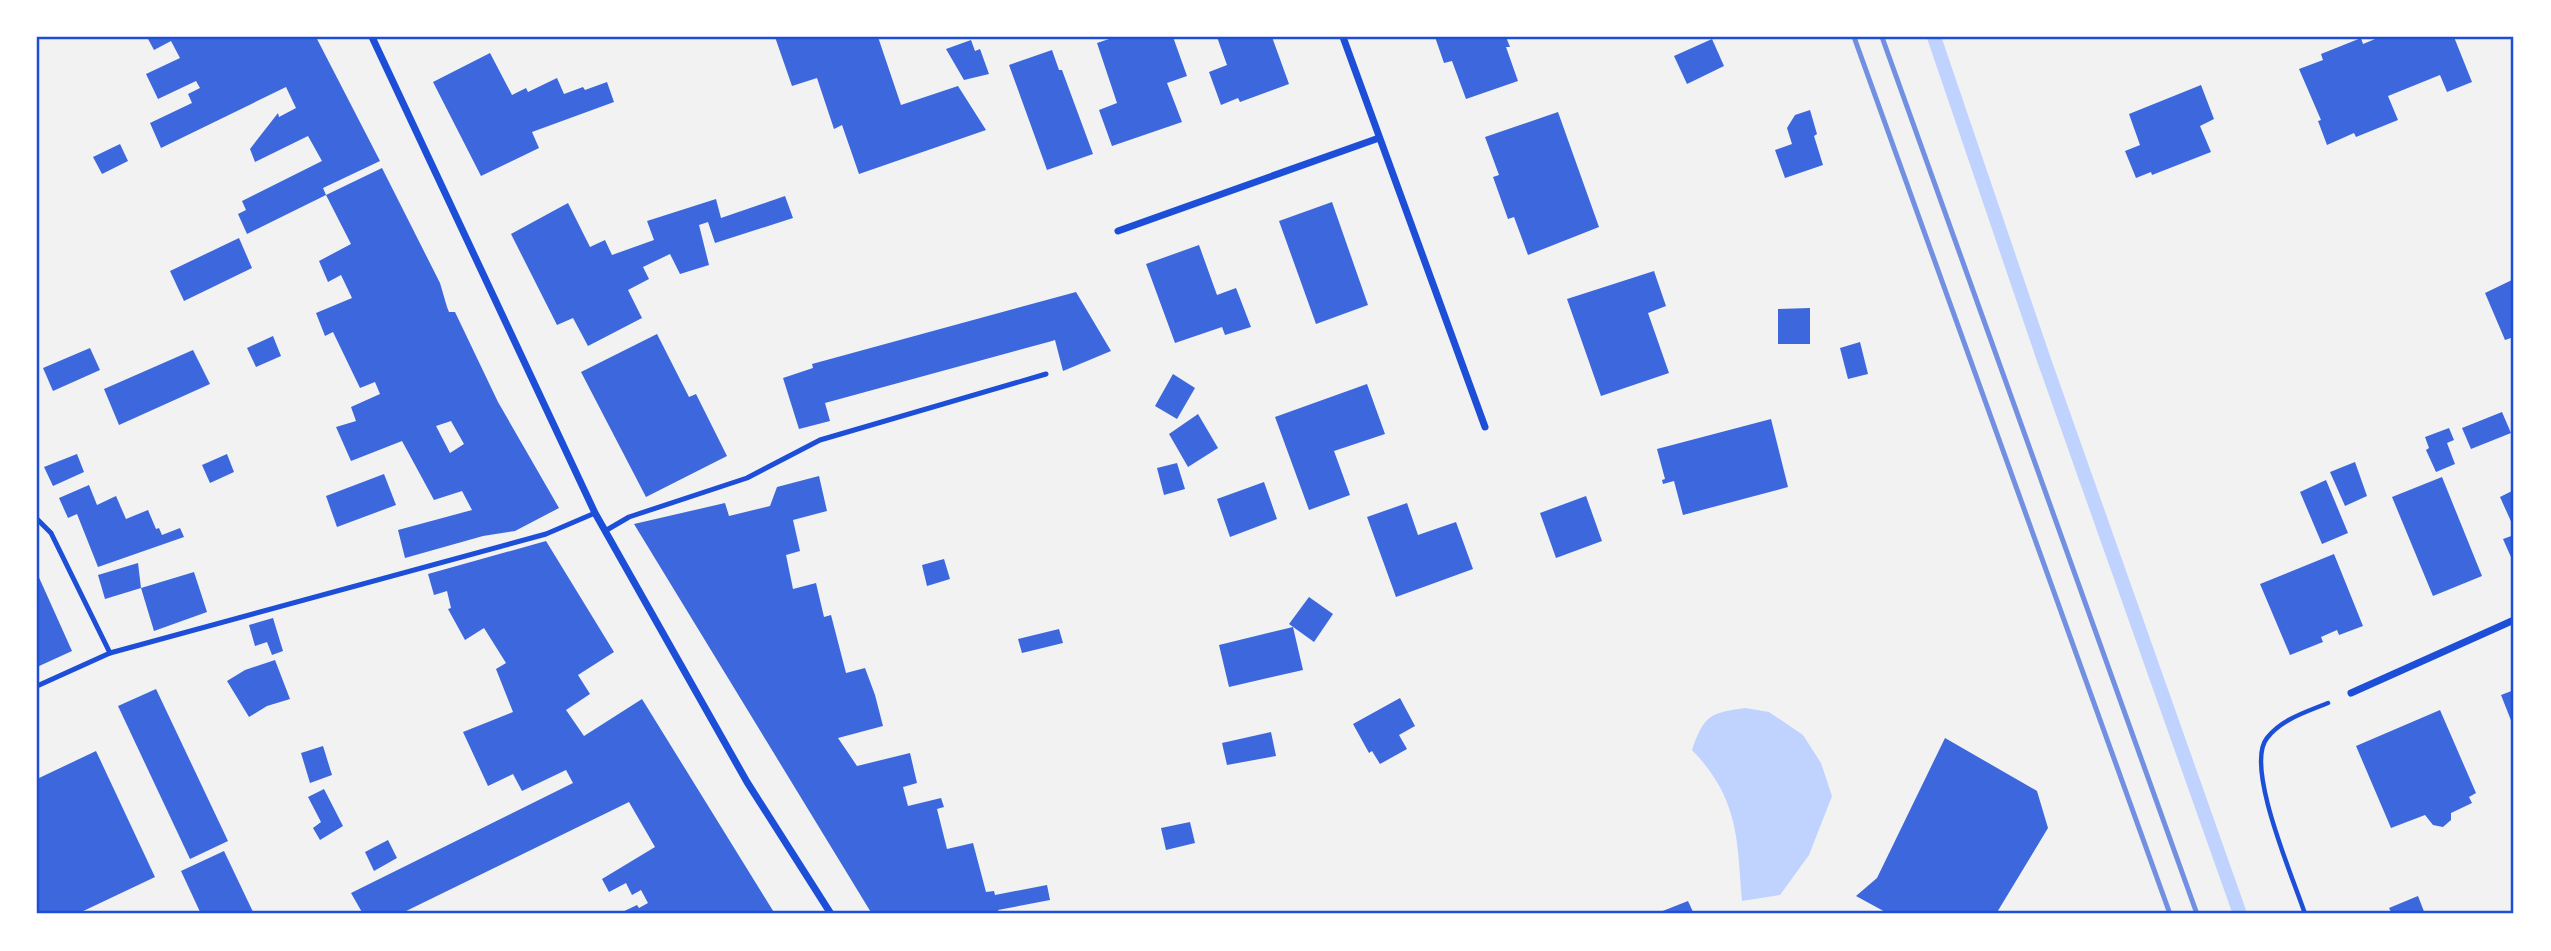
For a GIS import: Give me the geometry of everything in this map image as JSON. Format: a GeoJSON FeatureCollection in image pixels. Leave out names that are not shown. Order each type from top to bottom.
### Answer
{"type":"FeatureCollection","features":[{"type":"Feature","properties":{"kind":"street"},"geometry":{"type":"LineString","coordinates":[[373,37],[595,513],[747,782],[831,914]]}},
{"type":"Feature","properties":{"kind":"street"},"geometry":{"type":"LineString","coordinates":[[1343,37],[1485,427]]}},
{"type":"Feature","properties":{"kind":"street"},"geometry":{"type":"LineString","coordinates":[[1118,231],[1379,138]]}},
{"type":"Feature","properties":{"kind":"street"},"geometry":{"type":"LineString","coordinates":[[2351,694],[2514,620]]}},
{"type":"Feature","properties":{"kind":"lane"},"geometry":{"type":"LineString","coordinates":[[605,531],[629,517],[747,478],[820,440],[1046,374]]}},
{"type":"Feature","properties":{"kind":"lane"},"geometry":{"type":"LineString","coordinates":[[37,686],[110,653],[546,534],[595,513]]}},
{"type":"Feature","properties":{"kind":"lane"},"geometry":{"type":"LineString","coordinates":[[37,519],[51,533],[110,653]]}},
{"type":"Feature","properties":{"kind":"path"},"geometry":{"type":"LineString","coordinates":[[2305,914],[2263,789],[2259,760],[2265,739],[2287,720],[2351,694]]}},
{"type":"Feature","properties":{"kind":"water"},"geometry":{"type":"Polygon","coordinates":[[[1745,708],[1769,712],[1803,735],[1821,763],[1832,796],[1809,855],[1780,895],[1742,901],[1733,820],[1719,785],[1692,750],[1700,729],[1710,718],[1716,714],[1745,708]]]}},
{"type":"Feature","properties":{"kind":"building"},"geometry":{"type":"Polygon","coordinates":[[[147,37],[316,37],[380,161],[323,188],[326,195],[247,234],[238,214],[246,210],[242,201],[322,161],[308,136],[255,162],[250,149],[278,113],[279,117],[296,108],[286,87],[161,148],[150,123],[192,103],[188,94],[200,88],[196,81],[158,99],[146,74],[180,58],[171,41],[154,50],[147,37]]]}},
{"type":"Feature","properties":{"kind":"building"},"geometry":{"type":"Polygon","coordinates":[[[775,37],[878,37],[901,105],[958,86],[986,130],[859,174],[842,125],[834,129],[817,78],[792,86],[775,37]]]}},
{"type":"Feature","properties":{"kind":"building"},"geometry":{"type":"Polygon","coordinates":[[[1115,37],[1173,37],[1187,76],[1167,83],[1182,122],[1112,146],[1099,110],[1117,103],[1097,43],[1115,37]]]}},
{"type":"Feature","properties":{"kind":"building"},"geometry":{"type":"Polygon","coordinates":[[[1217,37],[1272,37],[1289,84],[1240,102],[1238,98],[1221,105],[1209,72],[1227,65],[1217,37]]]}},
{"type":"Feature","properties":{"kind":"building"},"geometry":{"type":"Polygon","coordinates":[[[1435,37],[1506,37],[1510,47],[1506,47],[1518,81],[1466,99],[1452,61],[1444,63],[1435,37]]]}},
{"type":"Feature","properties":{"kind":"building"},"geometry":{"type":"Polygon","coordinates":[[[2380,37],[2454,37],[2472,82],[2447,92],[2440,75],[2388,96],[2398,120],[2356,137],[2354,133],[2327,145],[2318,121],[2321,120],[2299,69],[2323,60],[2321,54],[2361,38],[2363,44],[2380,37]]]}},
{"type":"Feature","properties":{"kind":"building"},"geometry":{"type":"Polygon","coordinates":[[[1712,39],[1724,66],[1687,84],[1674,56],[1712,39]]]}},
{"type":"Feature","properties":{"kind":"building"},"geometry":{"type":"Polygon","coordinates":[[[971,40],[975,51],[980,49],[989,74],[964,80],[946,49],[971,40]]]}},
{"type":"Feature","properties":{"kind":"building"},"geometry":{"type":"Polygon","coordinates":[[[1052,50],[1093,154],[1047,170],[1009,65],[1052,50]]]}},
{"type":"Feature","properties":{"kind":"building"},"geometry":{"type":"Polygon","coordinates":[[[490,53],[512,95],[526,88],[528,92],[557,78],[564,94],[607,82],[614,102],[532,132],[539,148],[481,176],[433,82],[490,53]]]}},
{"type":"Feature","properties":{"kind":"building"},"geometry":{"type":"Polygon","coordinates":[[[2201,85],[2214,119],[2200,126],[2211,152],[2152,175],[2151,172],[2136,178],[2125,151],[2140,145],[2129,114],[2201,85]]]}},
{"type":"Feature","properties":{"kind":"building"},"geometry":{"type":"Polygon","coordinates":[[[1810,110],[1823,165],[1785,178],[1775,150],[1792,144],[1787,128],[1795,115],[1810,110]]]}},
{"type":"Feature","properties":{"kind":"building"},"geometry":{"type":"Polygon","coordinates":[[[1558,112],[1599,227],[1528,255],[1514,217],[1508,219],[1493,177],[1499,175],[1485,137],[1558,112]]]}},
{"type":"Feature","properties":{"kind":"building"},"geometry":{"type":"Polygon","coordinates":[[[120,144],[128,161],[102,174],[93,157],[120,144]]]}},
{"type":"Feature","properties":{"kind":"building"},"geometry":{"type":"Polygon","coordinates":[[[382,168],[440,283],[449,312],[455,312],[498,402],[559,508],[515,531],[483,536],[405,558],[398,530],[472,510],[462,491],[434,500],[402,441],[351,461],[336,427],[356,421],[351,407],[380,394],[375,382],[360,388],[333,332],[325,336],[316,313],[352,298],[341,275],[328,282],[319,261],[351,244],[326,195],[382,168]],[[451,421],[436,426],[450,453],[464,444],[451,421]]]}},
{"type":"Feature","properties":{"kind":"building"},"geometry":{"type":"Polygon","coordinates":[[[785,196],[793,218],[715,243],[708,222],[699,225],[709,265],[680,274],[670,254],[643,267],[649,279],[628,290],[642,318],[588,346],[573,318],[557,325],[511,234],[568,203],[590,247],[605,240],[612,255],[654,240],[647,221],[716,199],[721,218],[785,196]]]}},
{"type":"Feature","properties":{"kind":"building"},"geometry":{"type":"Polygon","coordinates":[[[1332,202],[1368,305],[1316,324],[1279,221],[1332,202]]]}},
{"type":"Feature","properties":{"kind":"building"},"geometry":{"type":"Polygon","coordinates":[[[239,238],[252,268],[184,301],[170,271],[239,238]]]}},
{"type":"Feature","properties":{"kind":"building"},"geometry":{"type":"Polygon","coordinates":[[[1199,245],[1217,295],[1236,288],[1251,327],[1225,335],[1222,327],[1175,343],[1146,264],[1199,245]]]}},
{"type":"Feature","properties":{"kind":"building"},"geometry":{"type":"Polygon","coordinates":[[[1654,271],[1666,306],[1648,313],[1669,373],[1601,396],[1567,299],[1654,271]]]}},
{"type":"Feature","properties":{"kind":"building"},"geometry":{"type":"Polygon","coordinates":[[[2514,279],[2514,345],[2511,338],[2505,340],[2485,293],[2514,279]]]}},
{"type":"Feature","properties":{"kind":"building"},"geometry":{"type":"Polygon","coordinates":[[[1076,292],[1111,351],[1063,371],[1055,340],[825,403],[830,421],[799,429],[783,378],[813,368],[812,364],[1076,292]]]}},
{"type":"Feature","properties":{"kind":"building"},"geometry":{"type":"Polygon","coordinates":[[[1810,308],[1810,344],[1778,344],[1778,309],[1810,308]]]}},
{"type":"Feature","properties":{"kind":"building"},"geometry":{"type":"Polygon","coordinates":[[[657,334],[689,397],[696,394],[727,456],[646,497],[581,372],[657,334]]]}},
{"type":"Feature","properties":{"kind":"building"},"geometry":{"type":"Polygon","coordinates":[[[273,336],[281,356],[256,367],[247,348],[273,336]]]}},
{"type":"Feature","properties":{"kind":"building"},"geometry":{"type":"Polygon","coordinates":[[[1860,342],[1868,374],[1848,379],[1840,348],[1860,342]]]}},
{"type":"Feature","properties":{"kind":"building"},"geometry":{"type":"Polygon","coordinates":[[[90,348],[100,370],[53,391],[43,368],[90,348]]]}},
{"type":"Feature","properties":{"kind":"building"},"geometry":{"type":"Polygon","coordinates":[[[193,350],[210,384],[119,425],[104,389],[193,350]]]}},
{"type":"Feature","properties":{"kind":"building"},"geometry":{"type":"Polygon","coordinates":[[[1173,374],[1195,388],[1177,419],[1155,406],[1173,374]]]}},
{"type":"Feature","properties":{"kind":"building"},"geometry":{"type":"Polygon","coordinates":[[[1367,384],[1385,434],[1334,451],[1350,495],[1309,510],[1275,417],[1367,384]]]}},
{"type":"Feature","properties":{"kind":"building"},"geometry":{"type":"Polygon","coordinates":[[[2502,412],[2511,433],[2471,449],[2462,428],[2502,412]]]}},
{"type":"Feature","properties":{"kind":"building"},"geometry":{"type":"Polygon","coordinates":[[[1198,414],[1218,448],[1188,467],[1169,434],[1198,414]]]}},
{"type":"Feature","properties":{"kind":"building"},"geometry":{"type":"Polygon","coordinates":[[[1771,419],[1788,487],[1683,515],[1674,481],[1663,484],[1662,480],[1665,479],[1657,449],[1771,419]]]}},
{"type":"Feature","properties":{"kind":"building"},"geometry":{"type":"Polygon","coordinates":[[[2449,428],[2454,440],[2447,443],[2455,464],[2436,472],[2426,450],[2429,448],[2425,437],[2449,428]]]}},
{"type":"Feature","properties":{"kind":"building"},"geometry":{"type":"Polygon","coordinates":[[[77,454],[84,472],[53,486],[44,467],[77,454]]]}},
{"type":"Feature","properties":{"kind":"building"},"geometry":{"type":"Polygon","coordinates":[[[227,454],[234,472],[210,483],[202,465],[227,454]]]}},
{"type":"Feature","properties":{"kind":"building"},"geometry":{"type":"Polygon","coordinates":[[[2355,462],[2367,496],[2345,506],[2330,472],[2355,462]]]}},
{"type":"Feature","properties":{"kind":"building"},"geometry":{"type":"Polygon","coordinates":[[[1177,463],[1185,489],[1164,495],[1157,468],[1177,463]]]}},
{"type":"Feature","properties":{"kind":"building"},"geometry":{"type":"Polygon","coordinates":[[[384,474],[396,505],[337,527],[326,496],[384,474]]]}},
{"type":"Feature","properties":{"kind":"building"},"geometry":{"type":"Polygon","coordinates":[[[819,476],[827,511],[793,520],[800,551],[786,555],[793,589],[816,583],[824,617],[831,615],[846,673],[865,668],[883,726],[838,738],[857,766],[910,753],[917,783],[903,787],[908,806],[941,798],[944,807],[937,809],[947,849],[973,843],[986,892],[994,891],[995,895],[1047,885],[1050,900],[998,910],[999,914],[872,914],[634,524],[725,503],[729,516],[770,506],[777,487],[819,476]]]}},
{"type":"Feature","properties":{"kind":"building"},"geometry":{"type":"Polygon","coordinates":[[[2442,477],[2482,576],[2433,596],[2392,497],[2442,477]]]}},
{"type":"Feature","properties":{"kind":"building"},"geometry":{"type":"Polygon","coordinates":[[[2326,480],[2348,533],[2322,544],[2300,492],[2326,480]]]}},
{"type":"Feature","properties":{"kind":"building"},"geometry":{"type":"Polygon","coordinates":[[[1264,482],[1277,519],[1230,537],[1217,499],[1264,482]]]}},
{"type":"Feature","properties":{"kind":"building"},"geometry":{"type":"Polygon","coordinates":[[[89,485],[97,505],[116,496],[126,519],[148,510],[156,529],[159,528],[162,535],[180,528],[184,537],[98,567],[77,514],[68,518],[59,498],[89,485]]]}},
{"type":"Feature","properties":{"kind":"building"},"geometry":{"type":"Polygon","coordinates":[[[2514,490],[2514,528],[2500,497],[2514,490]]]}},
{"type":"Feature","properties":{"kind":"building"},"geometry":{"type":"Polygon","coordinates":[[[1586,496],[1602,541],[1556,558],[1540,513],[1586,496]]]}},
{"type":"Feature","properties":{"kind":"building"},"geometry":{"type":"Polygon","coordinates":[[[1407,503],[1418,535],[1456,522],[1473,569],[1396,597],[1367,517],[1407,503]]]}},
{"type":"Feature","properties":{"kind":"building"},"geometry":{"type":"Polygon","coordinates":[[[2514,535],[2514,564],[2503,539],[2514,535]]]}},
{"type":"Feature","properties":{"kind":"building"},"geometry":{"type":"Polygon","coordinates":[[[546,541],[614,652],[578,675],[590,694],[566,710],[584,736],[642,699],[775,914],[618,914],[648,903],[641,890],[632,895],[626,883],[609,892],[602,879],[655,847],[629,802],[400,914],[363,914],[351,893],[573,783],[566,770],[522,791],[513,774],[488,786],[463,732],[513,712],[496,669],[506,663],[484,628],[465,640],[448,609],[451,608],[447,591],[434,595],[428,574],[546,541]]]}},
{"type":"Feature","properties":{"kind":"building"},"geometry":{"type":"Polygon","coordinates":[[[2334,554],[2363,626],[2339,635],[2337,630],[2321,637],[2323,642],[2290,655],[2260,584],[2334,554]]]}},
{"type":"Feature","properties":{"kind":"building"},"geometry":{"type":"Polygon","coordinates":[[[944,559],[950,579],[927,586],[922,565],[944,559]]]}},
{"type":"Feature","properties":{"kind":"building"},"geometry":{"type":"Polygon","coordinates":[[[138,563],[141,588],[105,599],[98,575],[138,563]]]}},
{"type":"Feature","properties":{"kind":"building"},"geometry":{"type":"Polygon","coordinates":[[[194,572],[207,612],[154,631],[141,588],[194,572]]]}},
{"type":"Feature","properties":{"kind":"building"},"geometry":{"type":"Polygon","coordinates":[[[37,573],[72,651],[37,667],[37,573]]]}},
{"type":"Feature","properties":{"kind":"building"},"geometry":{"type":"Polygon","coordinates":[[[1309,597],[1333,614],[1314,642],[1289,624],[1309,597]]]}},
{"type":"Feature","properties":{"kind":"building"},"geometry":{"type":"Polygon","coordinates":[[[273,618],[283,651],[272,655],[267,642],[255,646],[249,625],[273,618]]]}},
{"type":"Feature","properties":{"kind":"building"},"geometry":{"type":"Polygon","coordinates":[[[1293,627],[1303,670],[1229,687],[1219,645],[1293,627]]]}},
{"type":"Feature","properties":{"kind":"building"},"geometry":{"type":"Polygon","coordinates":[[[1059,629],[1063,643],[1022,653],[1018,639],[1059,629]]]}},
{"type":"Feature","properties":{"kind":"building"},"geometry":{"type":"Polygon","coordinates":[[[275,660],[290,699],[267,706],[249,717],[227,681],[245,670],[275,660]]]}},
{"type":"Feature","properties":{"kind":"building"},"geometry":{"type":"Polygon","coordinates":[[[156,689],[228,841],[190,859],[118,706],[156,689]]]}},
{"type":"Feature","properties":{"kind":"building"},"geometry":{"type":"Polygon","coordinates":[[[2514,690],[2514,728],[2501,695],[2514,690]]]}},
{"type":"Feature","properties":{"kind":"building"},"geometry":{"type":"Polygon","coordinates":[[[1400,698],[1415,726],[1399,735],[1407,749],[1380,764],[1372,751],[1369,753],[1353,724],[1400,698]]]}},
{"type":"Feature","properties":{"kind":"building"},"geometry":{"type":"Polygon","coordinates":[[[2440,710],[2476,793],[2469,797],[2472,803],[2451,813],[2451,820],[2443,827],[2433,825],[2425,815],[2391,828],[2356,746],[2440,710]]]}},
{"type":"Feature","properties":{"kind":"building"},"geometry":{"type":"Polygon","coordinates":[[[1271,732],[1276,756],[1227,765],[1222,743],[1271,732]]]}},
{"type":"Feature","properties":{"kind":"building"},"geometry":{"type":"Polygon","coordinates":[[[1945,738],[2037,791],[2048,828],[1996,914],[1889,914],[1856,896],[1877,878],[1945,738]]]}},
{"type":"Feature","properties":{"kind":"building"},"geometry":{"type":"Polygon","coordinates":[[[323,746],[332,775],[310,783],[301,753],[323,746]]]}},
{"type":"Feature","properties":{"kind":"building"},"geometry":{"type":"Polygon","coordinates":[[[96,751],[155,877],[77,914],[37,914],[37,779],[96,751]]]}},
{"type":"Feature","properties":{"kind":"building"},"geometry":{"type":"Polygon","coordinates":[[[324,789],[343,826],[320,840],[313,828],[321,822],[308,797],[324,789]]]}},
{"type":"Feature","properties":{"kind":"building"},"geometry":{"type":"Polygon","coordinates":[[[1190,822],[1195,843],[1166,850],[1161,828],[1190,822]]]}},
{"type":"Feature","properties":{"kind":"building"},"geometry":{"type":"Polygon","coordinates":[[[388,840],[397,858],[374,871],[365,852],[388,840]]]}},
{"type":"Feature","properties":{"kind":"building"},"geometry":{"type":"Polygon","coordinates":[[[224,851],[254,914],[201,914],[181,871],[224,851]]]}},
{"type":"Feature","properties":{"kind":"building"},"geometry":{"type":"Polygon","coordinates":[[[2418,896],[2425,914],[2392,914],[2389,908],[2418,896]]]}},
{"type":"Feature","properties":{"kind":"building"},"geometry":{"type":"Polygon","coordinates":[[[1688,901],[1694,914],[1655,914],[1688,901]]]}},
{"type":"Feature","properties":{"kind":"waterway"},"geometry":{"type":"LineString","coordinates":[[1934,37],[2044,360],[2240,914]]}},
{"type":"Feature","properties":{"kind":"railway"},"geometry":{"type":"LineString","coordinates":[[1854,37],[2170,914]]}},
{"type":"Feature","properties":{"kind":"railway"},"geometry":{"type":"LineString","coordinates":[[1882,37],[2197,914]]}}]}
